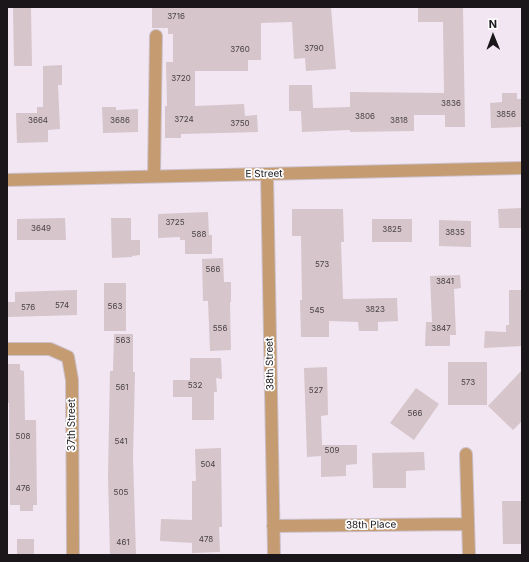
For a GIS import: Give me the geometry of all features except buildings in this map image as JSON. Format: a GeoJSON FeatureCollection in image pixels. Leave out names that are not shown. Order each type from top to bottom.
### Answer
{"type":"FeatureCollection","features":[{"type":"Feature","properties":{"kind":"street"},"geometry":{"type":"LineString","coordinates":[[154,176],[156,36]]}},
{"type":"Feature","properties":{"kind":"street","name":"E Street"},"geometry":{"type":"LineString","coordinates":[[7,180],[522,168]]}},
{"type":"Feature","properties":{"kind":"street","name":"38th Street"},"geometry":{"type":"LineString","coordinates":[[267,174],[274,555]]}},
{"type":"Feature","properties":{"kind":"street","name":"37th Street"},"geometry":{"type":"LineString","coordinates":[[7,349],[50,349],[68,357],[72,380],[74,555]]}},
{"type":"Feature","properties":{"kind":"street"},"geometry":{"type":"LineString","coordinates":[[466,454],[468,555]]}},
{"type":"Feature","properties":{"kind":"street","name":"38th Place"},"geometry":{"type":"LineString","coordinates":[[273,526],[468,524]]}}]}
